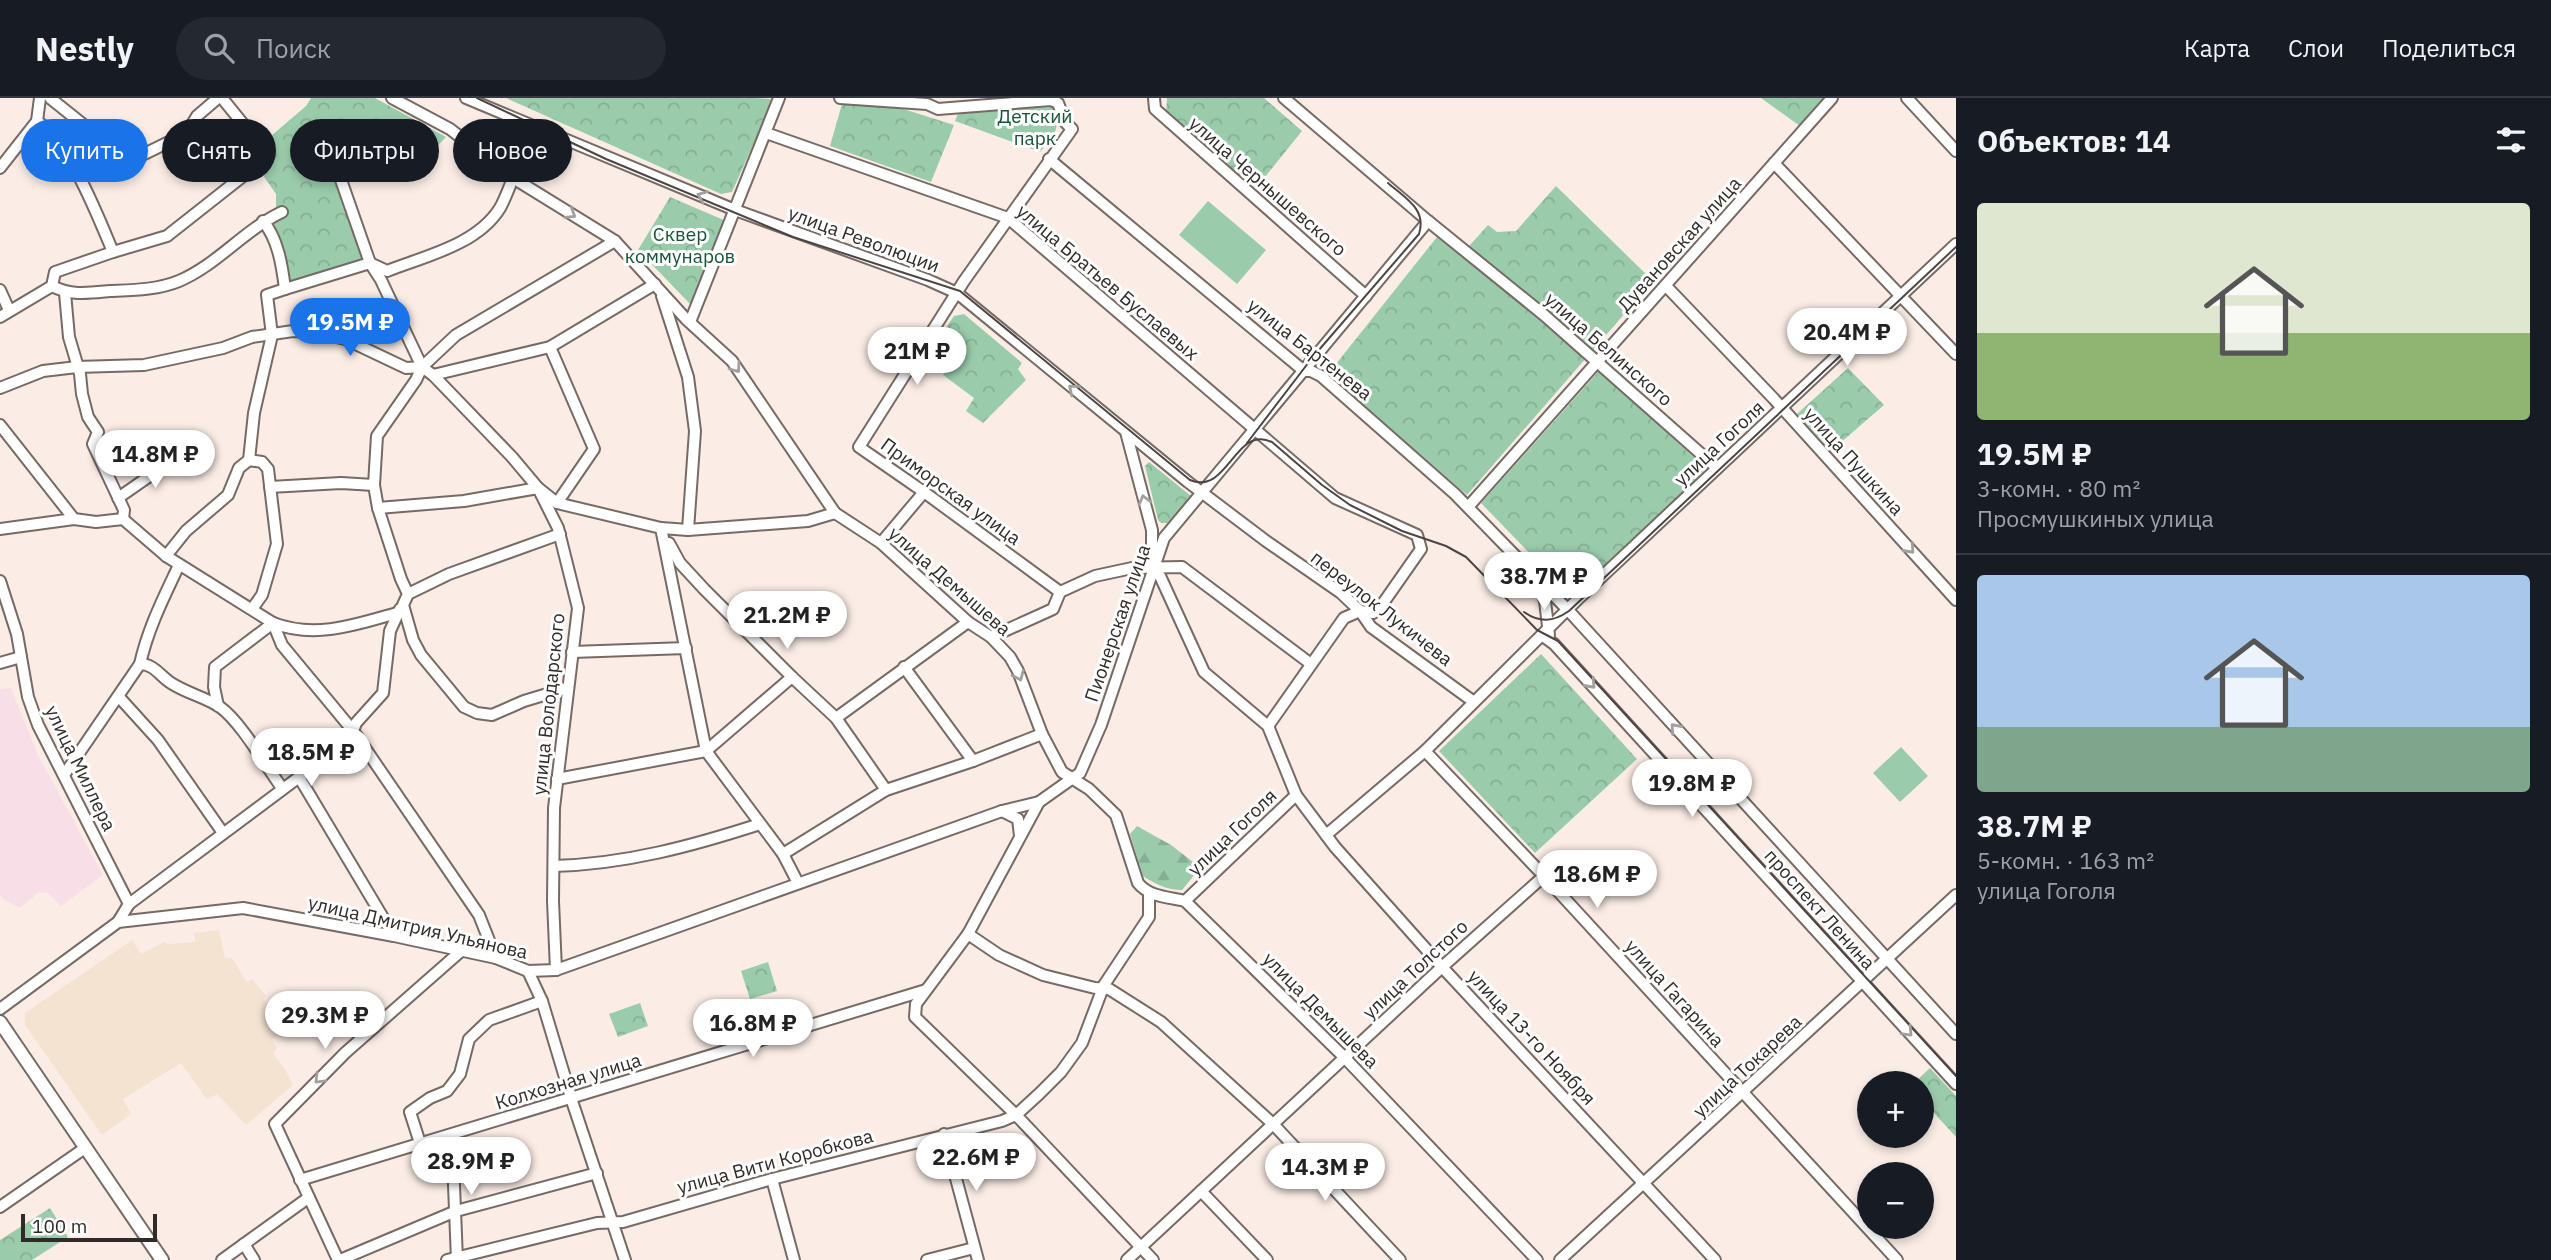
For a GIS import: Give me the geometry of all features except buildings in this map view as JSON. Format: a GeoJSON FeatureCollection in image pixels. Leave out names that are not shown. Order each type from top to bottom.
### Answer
{"type":"FeatureCollection","features":[{"type":"Feature","properties":{"kind":"main road"},"geometry":{"type":"LineString","coordinates":[[0,1023],[162,1260]]}},
{"type":"Feature","properties":{"kind":"street"},"geometry":{"type":"LineString","coordinates":[[37,119],[40,98]]}},
{"type":"Feature","properties":{"kind":"street"},"geometry":{"type":"LineString","coordinates":[[50,98],[76,119]]}},
{"type":"Feature","properties":{"kind":"street"},"geometry":{"type":"LineString","coordinates":[[0,290],[5,314],[52,286],[55,272],[113,251],[167,236],[234,184],[264,156],[265,151],[220,98],[197,116],[187,133],[148,152]]}},
{"type":"Feature","properties":{"kind":"street","name":"улица Демышева"},"geometry":{"type":"LineString","coordinates":[[392,98],[453,131]]}},
{"type":"Feature","properties":{"kind":"street","name":"улица Революции"},"geometry":{"type":"LineString","coordinates":[[466,98],[735,210],[957,293],[1202,493]]}},
{"type":"Feature","properties":{"kind":"street"},"geometry":{"type":"LineString","coordinates":[[678,340],[684,330],[693,325],[779,98]]}},
{"type":"Feature","properties":{"kind":"street","name":"Приморская улица"},"geometry":{"type":"LineString","coordinates":[[840,98],[927,104],[939,109],[1051,100],[1058,103],[1065,122],[1072,129],[957,293],[859,447],[925,492],[1060,592]]}},
{"type":"Feature","properties":{"kind":"street","name":"улица Чернышевского"},"geometry":{"type":"LineString","coordinates":[[1154,98],[1155,109],[1366,296]]}},
{"type":"Feature","properties":{"kind":"street"},"geometry":{"type":"LineString","coordinates":[[1284,98],[1428,221]]}},
{"type":"Feature","properties":{"kind":"street","name":"Дувановская улица"},"geometry":{"type":"LineString","coordinates":[[1468,507],[1832,98]]}},
{"type":"Feature","properties":{"kind":"street"},"geometry":{"type":"LineString","coordinates":[[1907,98],[1956,151]]}},
{"type":"Feature","properties":{"kind":"street","name":"улица Братьев Буслаевых"},"geometry":{"type":"LineString","coordinates":[[765,133],[1008,218],[1335,498],[1418,535],[1421,549],[1379,609],[1373,613],[1360,611]]}},
{"type":"Feature","properties":{"kind":"street"},"geometry":{"type":"LineString","coordinates":[[0,168],[21,141]]}},
{"type":"Feature","properties":{"kind":"street","name":"улица Бартенева"},"geometry":{"type":"LineString","coordinates":[[1049,159],[1304,371],[1321,376],[1437,477],[1538,580]]}},
{"type":"Feature","properties":{"kind":"street"},"geometry":{"type":"LineString","coordinates":[[1774,163],[1956,354]]}},
{"type":"Feature","properties":{"kind":"street"},"geometry":{"type":"LineString","coordinates":[[80,182],[113,251]]}},
{"type":"Feature","properties":{"kind":"street","name":"улица Володарского"},"geometry":{"type":"LineString","coordinates":[[342,182],[370,264],[381,279],[422,367],[433,375],[512,457],[538,488],[560,534],[578,608],[557,779],[554,866],[556,970]]}},
{"type":"Feature","properties":{"kind":"street"},"geometry":{"type":"LineString","coordinates":[[166,556],[186,531],[228,495],[239,468],[249,460],[254,414],[271,335],[267,295],[370,264],[387,271],[461,243],[483,227],[499,209],[511,182]]}},
{"type":"Feature","properties":{"kind":"street","name":"улица Демышева"},"geometry":{"type":"LineString","coordinates":[[519,182],[615,241],[693,325],[732,361],[835,513],[881,543],[968,622],[991,637],[1010,657],[1042,734],[1062,772],[1089,789],[1116,815],[1138,883],[1149,893]]}},
{"type":"Feature","properties":{"kind":"street"},"geometry":{"type":"LineString","coordinates":[[52,286],[65,293],[156,288],[180,280],[210,262],[263,221],[282,212]]}},
{"type":"Feature","properties":{"kind":"street"},"geometry":{"type":"LineString","coordinates":[[263,221],[272,232],[285,289]]}},
{"type":"Feature","properties":{"kind":"street","name":"Пионерская улица"},"geometry":{"type":"LineString","coordinates":[[926,990],[968,934],[1040,802],[1080,773],[1101,725],[1164,538],[1428,221]]}},
{"type":"Feature","properties":{"kind":"street","name":"улица Белинского"},"geometry":{"type":"LineString","coordinates":[[1428,221],[1476,258],[1598,362],[1717,468]]}},
{"type":"Feature","properties":{"kind":"street"},"geometry":{"type":"LineString","coordinates":[[408,594],[378,508],[374,485],[377,436],[422,367],[456,335],[615,241]]}},
{"type":"Feature","properties":{"kind":"street","name":"улица Гоголя"},"geometry":{"type":"LineString","coordinates":[[1545,633],[1956,244]]}},
{"type":"Feature","properties":{"kind":"street"},"geometry":{"type":"LineString","coordinates":[[433,375],[550,347],[657,286],[678,340],[688,377],[695,431],[688,530]]}},
{"type":"Feature","properties":{"kind":"street","name":"улица Пушкина"},"geometry":{"type":"LineString","coordinates":[[1666,286],[1782,408],[1956,600]]}},
{"type":"Feature","properties":{"kind":"street"},"geometry":{"type":"LineString","coordinates":[[65,293],[69,337],[88,417],[98,432],[93,444],[124,510],[123,519]]}},
{"type":"Feature","properties":{"kind":"street"},"geometry":{"type":"LineString","coordinates":[[0,388],[43,371],[144,365],[223,348],[252,337],[293,331],[316,332],[345,339],[406,368],[422,367]]}},
{"type":"Feature","properties":{"kind":"street"},"geometry":{"type":"LineString","coordinates":[[550,347],[594,449],[557,503]]}},
{"type":"Feature","properties":{"kind":"street"},"geometry":{"type":"LineString","coordinates":[[0,425],[74,519]]}},
{"type":"Feature","properties":{"kind":"street"},"geometry":{"type":"LineString","coordinates":[[1126,432],[1152,530],[1152,568],[1160,576],[1204,672],[1268,726],[1296,795]]}},
{"type":"Feature","properties":{"kind":"street"},"geometry":{"type":"LineString","coordinates":[[118,498],[177,457]]}},
{"type":"Feature","properties":{"kind":"street"},"geometry":{"type":"LineString","coordinates":[[249,460],[262,462],[268,469],[277,549],[262,595],[252,609]]}},
{"type":"Feature","properties":{"kind":"street"},"geometry":{"type":"LineString","coordinates":[[270,487],[341,483],[374,485]]}},
{"type":"Feature","properties":{"kind":"street"},"geometry":{"type":"LineString","coordinates":[[378,508],[464,501],[538,488],[557,503],[661,528],[688,530],[808,521],[835,513]]}},
{"type":"Feature","properties":{"kind":"street"},"geometry":{"type":"LineString","coordinates":[[881,543],[925,492]]}},
{"type":"Feature","properties":{"kind":"street","name":"переулок Лукичева"},"geometry":{"type":"LineString","coordinates":[[1202,493],[1341,593],[1360,611],[1371,627],[1474,702]]}},
{"type":"Feature","properties":{"kind":"street"},"geometry":{"type":"LineString","coordinates":[[0,529],[74,519],[96,522],[123,519],[179,565],[273,623],[289,629],[316,632],[334,630],[400,609]]}},
{"type":"Feature","properties":{"kind":"street"},"geometry":{"type":"LineString","coordinates":[[661,528],[706,751],[783,854],[798,883]]}},
{"type":"Feature","properties":{"kind":"street"},"geometry":{"type":"LineString","coordinates":[[661,528],[680,563],[836,718],[886,790]]}},
{"type":"Feature","properties":{"kind":"street"},"geometry":{"type":"LineString","coordinates":[[1152,530],[1164,538]]}},
{"type":"Feature","properties":{"kind":"street"},"geometry":{"type":"LineString","coordinates":[[0,1009],[118,922],[129,904],[351,739],[356,723],[383,692],[390,631],[408,594],[449,574],[560,534]]}},
{"type":"Feature","properties":{"kind":"street"},"geometry":{"type":"LineString","coordinates":[[64,775],[140,664],[155,614],[179,565]]}},
{"type":"Feature","properties":{"kind":"street"},"geometry":{"type":"LineString","coordinates":[[991,637],[1053,609],[1060,592],[1095,576],[1132,568],[1182,568],[1311,664]]}},
{"type":"Feature","properties":{"kind":"street"},"geometry":{"type":"LineString","coordinates":[[1326,835],[1425,751],[1545,633],[1545,601],[1538,580]]}},
{"type":"Feature","properties":{"kind":"street","name":"проспект Ленина"},"geometry":{"type":"LineString","coordinates":[[1538,580],[1956,1034]]}},
{"type":"Feature","properties":{"kind":"street","name":"улица Миллера"},"geometry":{"type":"LineString","coordinates":[[0,581],[11,611],[28,697],[37,725],[129,904]]}},
{"type":"Feature","properties":{"kind":"street"},"geometry":{"type":"LineString","coordinates":[[400,609],[421,655],[464,707],[477,713],[492,715],[524,701],[567,688]]}},
{"type":"Feature","properties":{"kind":"street"},"geometry":{"type":"LineString","coordinates":[[1268,726],[1344,618],[1360,611]]}},
{"type":"Feature","properties":{"kind":"street"},"geometry":{"type":"LineString","coordinates":[[836,718],[968,622]]}},
{"type":"Feature","properties":{"kind":"street"},"geometry":{"type":"LineString","coordinates":[[218,706],[215,667],[273,623]]}},
{"type":"Feature","properties":{"kind":"street"},"geometry":{"type":"LineString","coordinates":[[273,623],[282,645],[354,732],[479,915],[496,958]]}},
{"type":"Feature","properties":{"kind":"street","name":"проспект Ленина"},"geometry":{"type":"LineString","coordinates":[[1545,633],[1956,1084]]}},
{"type":"Feature","properties":{"kind":"street"},"geometry":{"type":"LineString","coordinates":[[572,652],[686,648]]}},
{"type":"Feature","properties":{"kind":"street"},"geometry":{"type":"LineString","coordinates":[[0,663],[21,657]]}},
{"type":"Feature","properties":{"kind":"street"},"geometry":{"type":"LineString","coordinates":[[140,664],[149,664],[170,682],[193,696],[218,706],[231,717],[282,788]]}},
{"type":"Feature","properties":{"kind":"street"},"geometry":{"type":"LineString","coordinates":[[904,667],[973,761]]}},
{"type":"Feature","properties":{"kind":"street"},"geometry":{"type":"LineString","coordinates":[[557,779],[706,751],[792,677]]}},
{"type":"Feature","properties":{"kind":"street"},"geometry":{"type":"LineString","coordinates":[[119,697],[130,706],[158,740],[223,833]]}},
{"type":"Feature","properties":{"kind":"street"},"geometry":{"type":"LineString","coordinates":[[783,854],[886,790],[1042,734]]}},
{"type":"Feature","properties":{"kind":"street","name":"улица Гагарина"},"geometry":{"type":"LineString","coordinates":[[1425,751],[1544,876],[1897,1260]]}},
{"type":"Feature","properties":{"kind":"street"},"geometry":{"type":"LineString","coordinates":[[299,776],[394,936]]}},
{"type":"Feature","properties":{"kind":"street","name":"улица Гоголя"},"geometry":{"type":"LineString","coordinates":[[1185,901],[1296,795],[1326,835]]}},
{"type":"Feature","properties":{"kind":"street","name":"улица Дмитрия Ульянова"},"geometry":{"type":"LineString","coordinates":[[118,922],[243,908],[496,958],[528,971],[556,970],[1002,811],[1040,802]]}},
{"type":"Feature","properties":{"kind":"street"},"geometry":{"type":"LineString","coordinates":[[1002,811],[1018,819],[1020,839]]}},
{"type":"Feature","properties":{"kind":"street"},"geometry":{"type":"LineString","coordinates":[[554,866],[637,858],[691,847],[760,824]]}},
{"type":"Feature","properties":{"kind":"street","name":"улица 13-го Ноября"},"geometry":{"type":"LineString","coordinates":[[1326,835],[1442,967],[1715,1260]]}},
{"type":"Feature","properties":{"kind":"street","name":"улица Толстого"},"geometry":{"type":"LineString","coordinates":[[1127,1260],[1442,967],[1544,876]]}},
{"type":"Feature","properties":{"kind":"street"},"geometry":{"type":"LineString","coordinates":[[1149,893],[1185,901]]}},
{"type":"Feature","properties":{"kind":"street","name":"улица Вити Коробкова"},"geometry":{"type":"LineString","coordinates":[[454,1259],[614,1221],[623,1222],[772,1179],[1002,1121],[1016,1115],[1061,1072],[1082,1043],[1102,988],[1149,917],[1149,893]]}},
{"type":"Feature","properties":{"kind":"street","name":"улица Токарева"},"geometry":{"type":"LineString","coordinates":[[1560,1260],[1956,895]]}},
{"type":"Feature","properties":{"kind":"street","name":"улица Демышева"},"geometry":{"type":"LineString","coordinates":[[1185,901],[1345,1058],[1536,1260]]}},
{"type":"Feature","properties":{"kind":"street"},"geometry":{"type":"LineString","coordinates":[[968,934],[1026,969],[1073,984],[1102,988],[1119,995],[1161,1021],[1273,1124],[1400,1260]]}},
{"type":"Feature","properties":{"kind":"street"},"geometry":{"type":"LineString","coordinates":[[461,951],[345,1053],[275,1124],[339,1260],[456,1211],[597,1173]]}},
{"type":"Feature","properties":{"kind":"street"},"geometry":{"type":"LineString","coordinates":[[528,971],[542,1001],[625,1260]]}},
{"type":"Feature","properties":{"kind":"street"},"geometry":{"type":"LineString","coordinates":[[926,990],[916,1004],[915,1017],[1016,1115],[1153,1260]]}},
{"type":"Feature","properties":{"kind":"street","name":"Колхозная улица"},"geometry":{"type":"LineString","coordinates":[[300,1180],[926,990]]}},
{"type":"Feature","properties":{"kind":"street"},"geometry":{"type":"LineString","coordinates":[[420,1143],[410,1112],[430,1098],[447,1091],[460,1074],[465,1050],[475,1031],[489,1020],[542,1001]]}},
{"type":"Feature","properties":{"kind":"street"},"geometry":{"type":"LineString","coordinates":[[944,1134],[978,1260]]}},
{"type":"Feature","properties":{"kind":"street"},"geometry":{"type":"LineString","coordinates":[[452,1135],[456,1211],[454,1259]]}},
{"type":"Feature","properties":{"kind":"street"},"geometry":{"type":"LineString","coordinates":[[0,1207],[85,1147]]}},
{"type":"Feature","properties":{"kind":"street"},"geometry":{"type":"LineString","coordinates":[[772,1179],[794,1260]]}},
{"type":"Feature","properties":{"kind":"street"},"geometry":{"type":"LineString","coordinates":[[1201,1191],[1267,1260]]}},
{"type":"Feature","properties":{"kind":"street"},"geometry":{"type":"LineString","coordinates":[[222,1260],[308,1198]]}},
{"type":"Feature","properties":{"kind":"street"},"geometry":{"type":"LineString","coordinates":[[244,1244],[254,1260]]}},
{"type":"Feature","properties":{"kind":"street"},"geometry":{"type":"LineString","coordinates":[[927,1260],[974,1248]]}},
{"type":"Feature","properties":{"kind":"shaded area"},"geometry":{"type":"Polygon","coordinates":[[[11,688],[38,755],[103,875],[61,906],[48,893],[39,892],[20,908],[4,900],[0,894],[0,689],[11,688]]]}},
{"type":"Feature","properties":{"kind":"shaded area"},"geometry":{"type":"Polygon","coordinates":[[[219,930],[225,958],[232,958],[247,982],[252,979],[266,996],[263,999],[274,1017],[271,1021],[279,1035],[272,1039],[277,1048],[273,1053],[293,1085],[246,1125],[217,1094],[207,1100],[181,1063],[123,1099],[131,1114],[102,1135],[25,1025],[25,1013],[132,940],[141,954],[164,942],[195,942],[195,933],[219,930]]]}},
{"type":"Feature","properties":{"kind":"green space"},"geometry":{"type":"Polygon","coordinates":[[[311,98],[375,98],[413,119],[291,119],[311,98]]]}},
{"type":"Feature","properties":{"kind":"green space"},"geometry":{"type":"Polygon","coordinates":[[[506,98],[771,99],[732,192],[721,194],[572,127],[572,119],[553,119],[506,98]]]}},
{"type":"Feature","properties":{"kind":"green space"},"geometry":{"type":"Polygon","coordinates":[[[1167,98],[1264,98],[1302,131],[1256,188],[1166,114],[1167,98]]]}},
{"type":"Feature","properties":{"kind":"green space"},"geometry":{"type":"Polygon","coordinates":[[[1761,98],[1824,98],[1800,126],[1761,98]]]}},
{"type":"Feature","properties":{"kind":"green space"},"geometry":{"type":"Polygon","coordinates":[[[842,104],[897,107],[954,125],[931,182],[830,146],[842,104]]]}},
{"type":"Feature","properties":{"kind":"green space","name":"Детский парк"},"geometry":{"type":"Polygon","coordinates":[[[1053,107],[1057,127],[1040,152],[955,121],[959,111],[1053,107]]]}},
{"type":"Feature","properties":{"kind":"green space"},"geometry":{"type":"Polygon","coordinates":[[[290,120],[290,182],[341,182],[369,263],[287,286],[265,219],[276,213],[276,194],[268,182],[276,182],[276,132],[290,120]]]}},
{"type":"Feature","properties":{"kind":"green space"},"geometry":{"type":"Polygon","coordinates":[[[439,133],[446,137],[439,144],[439,133]]]}},
{"type":"Feature","properties":{"kind":"green space"},"geometry":{"type":"Polygon","coordinates":[[[1556,186],[1653,281],[1467,495],[1328,374],[1437,237],[1461,255],[1488,225],[1497,232],[1516,231],[1556,186]]]}},
{"type":"Feature","properties":{"kind":"green space","name":"Сквер коммунаров"},"geometry":{"type":"Polygon","coordinates":[[[670,197],[726,221],[691,305],[638,250],[670,197]]]}},
{"type":"Feature","properties":{"kind":"green space"},"geometry":{"type":"Polygon","coordinates":[[[1208,201],[1266,250],[1237,284],[1179,235],[1208,201]]]}},
{"type":"Feature","properties":{"kind":"green space"},"geometry":{"type":"Polygon","coordinates":[[[964,314],[1022,363],[1018,369],[1026,380],[983,423],[966,411],[974,398],[943,375],[954,359],[953,350],[938,339],[954,316],[964,314]]]}},
{"type":"Feature","properties":{"kind":"green space"},"geometry":{"type":"Polygon","coordinates":[[[1848,368],[1884,405],[1831,451],[1797,414],[1848,368]]]}},
{"type":"Feature","properties":{"kind":"green space"},"geometry":{"type":"Polygon","coordinates":[[[1599,371],[1708,470],[1572,597],[1481,503],[1599,371]]]}},
{"type":"Feature","properties":{"kind":"green space"},"geometry":{"type":"Polygon","coordinates":[[[1149,462],[1191,496],[1169,523],[1161,523],[1158,520],[1145,466],[1149,462]]]}},
{"type":"Feature","properties":{"kind":"green space"},"geometry":{"type":"Polygon","coordinates":[[[1541,654],[1637,759],[1535,853],[1439,751],[1541,654]]]}},
{"type":"Feature","properties":{"kind":"green space"},"geometry":{"type":"Polygon","coordinates":[[[1901,747],[1928,776],[1900,802],[1873,773],[1901,747]]]}},
{"type":"Feature","properties":{"kind":"green space"},"geometry":{"type":"Polygon","coordinates":[[[1137,826],[1171,845],[1197,865],[1196,873],[1182,890],[1161,886],[1143,876],[1130,834],[1137,826]]]}},
{"type":"Feature","properties":{"kind":"green space"},"geometry":{"type":"Polygon","coordinates":[[[768,962],[777,991],[750,999],[741,971],[768,962]]]}},
{"type":"Feature","properties":{"kind":"green space"},"geometry":{"type":"Polygon","coordinates":[[[640,1003],[648,1026],[618,1037],[609,1014],[640,1003]]]}},
{"type":"Feature","properties":{"kind":"green space"},"geometry":{"type":"Polygon","coordinates":[[[1934,1072],[1956,1096],[1956,1137],[1934,1113],[1934,1072]]]}},
{"type":"Feature","properties":{"kind":"green space"},"geometry":{"type":"Polygon","coordinates":[[[50,1208],[68,1237],[32,1260],[0,1260],[0,1240],[50,1208]]]}},
{"type":"Feature","properties":{"kind":"tram line"},"geometry":{"type":"LineString","coordinates":[[477,98],[606,159],[793,237],[960,291],[1190,480],[1203,482],[1214,478],[1249,443],[1259,439],[1272,442],[1350,505],[1402,531],[1446,546],[1466,557],[1537,630],[1558,641],[1956,1076]]}},
{"type":"Feature","properties":{"kind":"tram line"},"geometry":{"type":"LineString","coordinates":[[1247,443],[1312,358],[1419,234],[1421,225],[1417,211],[1388,183]]}},
{"type":"Feature","properties":{"kind":"tram line"},"geometry":{"type":"LineString","coordinates":[[1524,612],[1546,620],[1569,611],[1956,247]]}}]}
